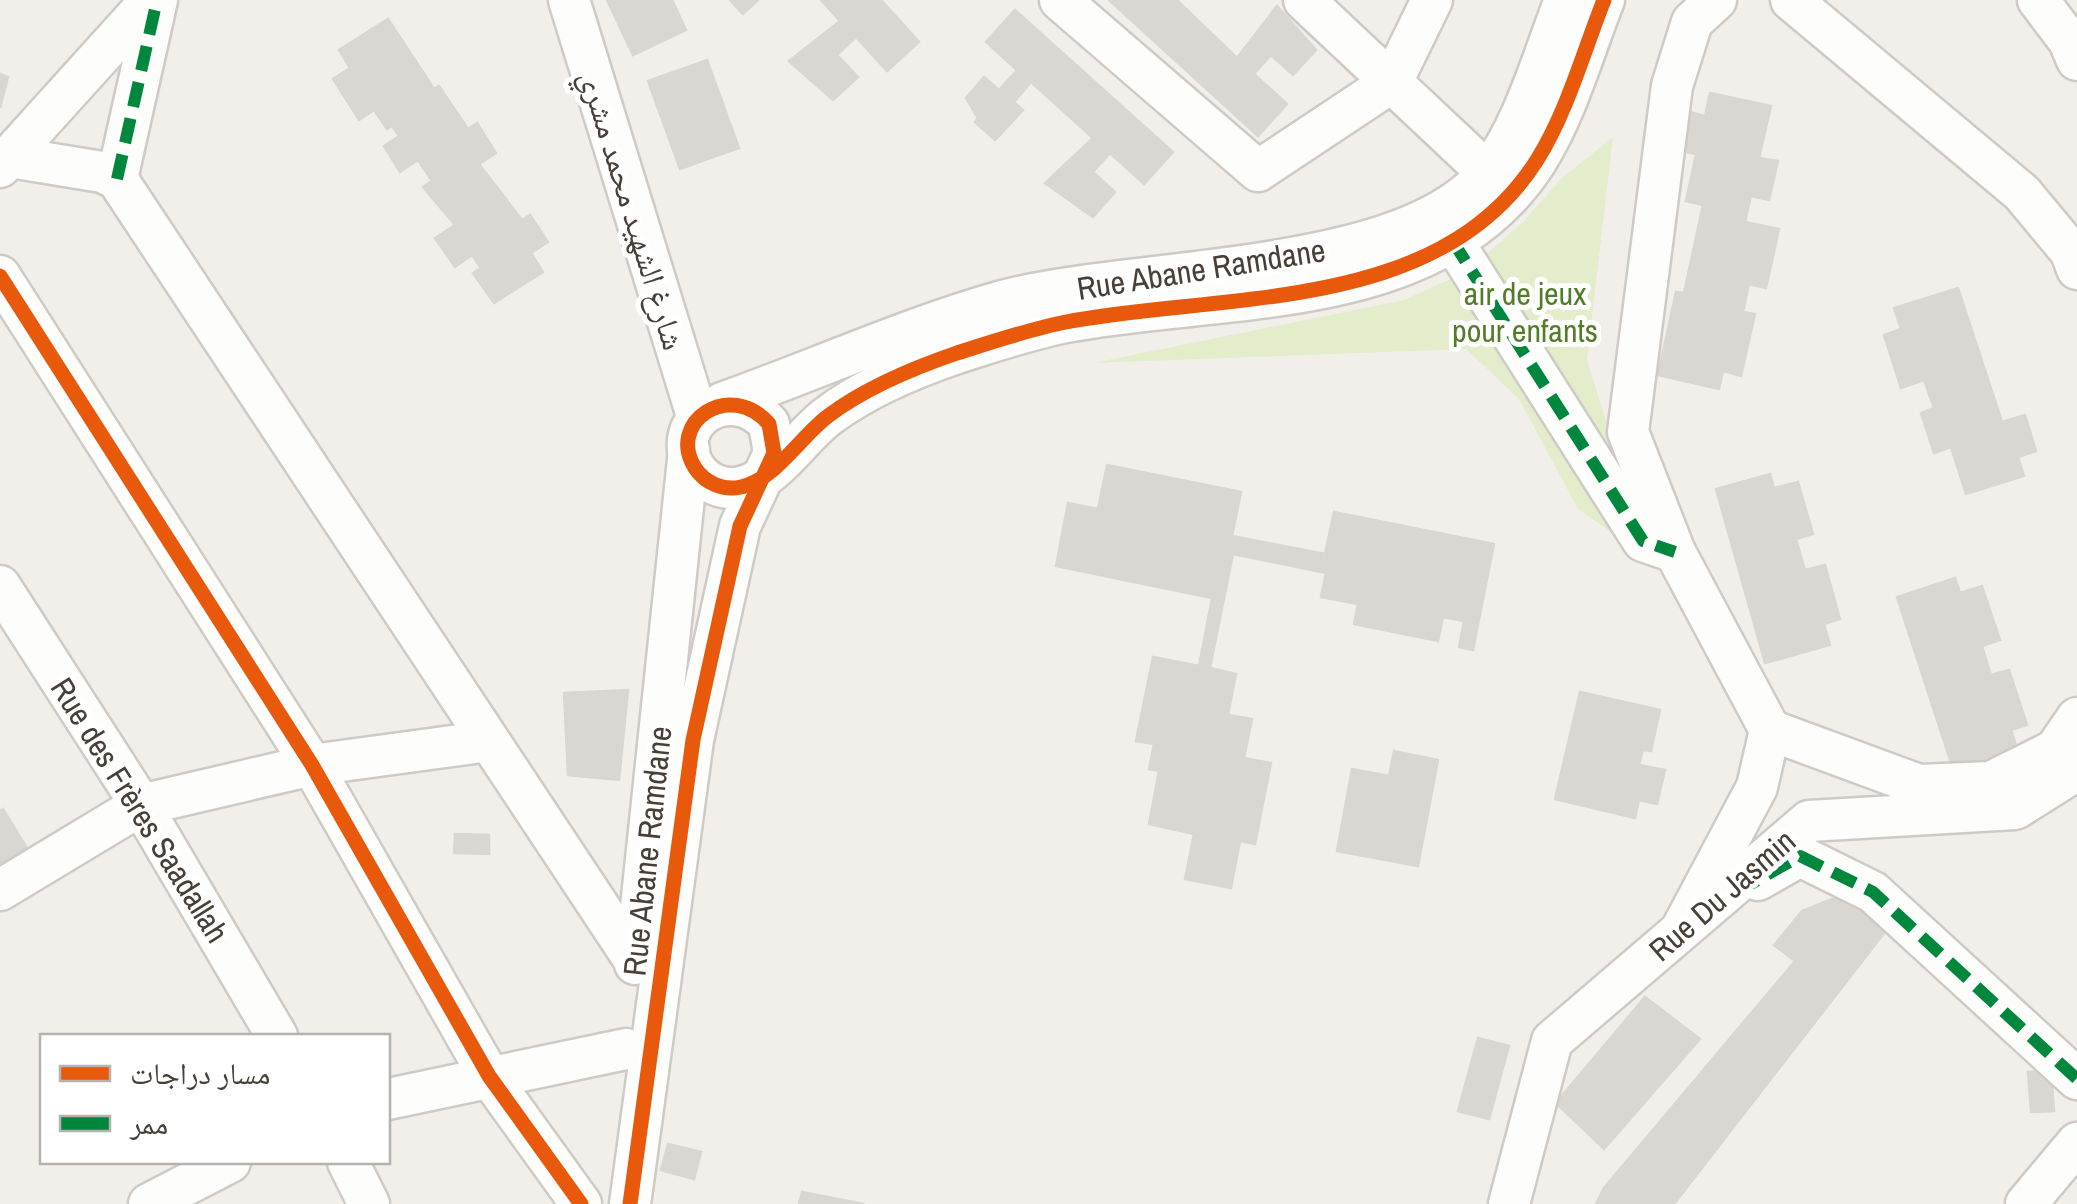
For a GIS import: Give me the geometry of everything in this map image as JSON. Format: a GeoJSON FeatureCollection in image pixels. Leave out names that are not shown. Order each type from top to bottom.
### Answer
{"type":"FeatureCollection","features":[{"type":"Feature","properties":{"kind":"street"},"geometry":{"type":"LineString","coordinates":[[5,162],[154,0]]}},
{"type":"Feature","properties":{"kind":"street"},"geometry":{"type":"LineString","coordinates":[[117,180],[154,0]]}},
{"type":"Feature","properties":{"kind":"street","name":"شارغ الشهيد محمد مشري"},"geometry":{"type":"LineString","coordinates":[[568,0],[703,424]]}},
{"type":"Feature","properties":{"kind":"street"},"geometry":{"type":"LineString","coordinates":[[1060,0],[1258,171],[1392,82],[1432,0]]}},
{"type":"Feature","properties":{"kind":"street"},"geometry":{"type":"LineString","coordinates":[[1304,0],[1488,173]]}},
{"type":"Feature","properties":{"kind":"street","name":"Rue Abane Ramdane"},"geometry":{"type":"LineString","coordinates":[[637,1132],[626,1049],[703,424],[1001,302],[1101,281],[1357,245],[1414,225],[1462,196],[1488,173],[1526,102],[1565,0]]}},
{"type":"Feature","properties":{"kind":"street"},"geometry":{"type":"LineString","coordinates":[[630,1204],[694,740],[718,610],[740,526],[766,473],[774,453],[770,424],[746,405],[703,424],[702,477],[725,488],[740,488],[766,473],[828,415],[890,380],[955,354],[1065,322],[1321,287],[1389,272],[1452,240],[1510,194],[1536,162],[1604,0]]}},
{"type":"Feature","properties":{"kind":"street"},"geometry":{"type":"LineString","coordinates":[[1692,921],[1757,787],[1770,730],[1675,552],[1628,432],[1672,86],[1692,22],[1716,0]]}},
{"type":"Feature","properties":{"kind":"street"},"geometry":{"type":"LineString","coordinates":[[1792,0],[2022,194],[2070,252],[2077,269]]}},
{"type":"Feature","properties":{"kind":"street"},"geometry":{"type":"LineString","coordinates":[[2038,0],[2074,46]]}},
{"type":"Feature","properties":{"kind":"street"},"geometry":{"type":"LineString","coordinates":[[5,162],[102,172],[117,180],[415,623],[635,962]]}},
{"type":"Feature","properties":{"kind":"street"},"geometry":{"type":"LineString","coordinates":[[1452,240],[1643,541],[1675,552]]}},
{"type":"Feature","properties":{"kind":"street"},"geometry":{"type":"LineString","coordinates":[[6,297],[312,765],[489,1076],[581,1204]]}},
{"type":"Feature","properties":{"kind":"street","name":"Rue des Frères Saadallah"},"geometry":{"type":"LineString","coordinates":[[0,586],[140,805],[276,1034]]}},
{"type":"Feature","properties":{"kind":"street"},"geometry":{"type":"LineString","coordinates":[[1770,730],[1919,785],[1955,784],[1991,782],[2055,750],[2077,718]]}},
{"type":"Feature","properties":{"kind":"street"},"geometry":{"type":"LineString","coordinates":[[0,890],[140,805],[312,765],[489,741]]}},
{"type":"Feature","properties":{"kind":"street","name":"Rue Du Jasmin"},"geometry":{"type":"LineString","coordinates":[[1508,1204],[1552,1040],[1808,821],[2015,809],[2077,770]]}},
{"type":"Feature","properties":{"kind":"street"},"geometry":{"type":"LineString","coordinates":[[1692,921],[1800,856],[1873,892],[2077,1079]]}},
{"type":"Feature","properties":{"kind":"street"},"geometry":{"type":"LineString","coordinates":[[390,1099],[626,1049]]}},
{"type":"Feature","properties":{"kind":"street"},"geometry":{"type":"LineString","coordinates":[[2026,1204],[2077,1143]]}},
{"type":"Feature","properties":{"kind":"street"},"geometry":{"type":"LineString","coordinates":[[149,1204],[226,1164]]}},
{"type":"Feature","properties":{"kind":"street"},"geometry":{"type":"LineString","coordinates":[[349,1164],[369,1204]]}},
{"type":"Feature","properties":{"kind":"green space","name":"air de jeux pour enfants"},"geometry":{"type":"Polygon","coordinates":[[[1613,137],[1587,359],[1647,557],[1578,509],[1519,399],[1466,349],[1093,363],[1404,300],[1466,272],[1522,223],[1562,178],[1613,137]]]}},
{"type":"Feature","properties":{"kind":"building"},"geometry":{"type":"Polygon","coordinates":[[[607,0],[672,0],[686,30],[633,55],[607,0]]]}},
{"type":"Feature","properties":{"kind":"building"},"geometry":{"type":"Polygon","coordinates":[[[730,0],[758,0],[743,14],[730,0]]]}},
{"type":"Feature","properties":{"kind":"building"},"geometry":{"type":"Polygon","coordinates":[[[821,0],[881,0],[919,42],[887,71],[856,37],[837,55],[858,77],[833,100],[789,61],[840,21],[821,0]]]}},
{"type":"Feature","properties":{"kind":"building"},"geometry":{"type":"Polygon","coordinates":[[[1109,0],[1177,0],[1237,58],[1277,6],[1316,50],[1293,75],[1271,55],[1254,74],[1287,104],[1258,136],[1109,0]]]}},
{"type":"Feature","properties":{"kind":"building"},"geometry":{"type":"Polygon","coordinates":[[[1015,10],[1173,152],[1144,184],[1110,153],[1093,172],[1115,192],[1093,217],[1045,183],[1093,138],[1031,82],[1014,102],[1023,110],[995,140],[975,122],[978,118],[966,98],[984,77],[999,90],[1017,70],[986,42],[1015,10]]]}},
{"type":"Feature","properties":{"kind":"building"},"geometry":{"type":"Polygon","coordinates":[[[388,19],[434,89],[439,86],[468,129],[477,123],[496,153],[479,164],[522,220],[530,215],[548,242],[531,253],[543,272],[494,303],[473,273],[481,268],[472,255],[455,267],[435,238],[455,225],[423,187],[432,181],[418,160],[400,172],[384,146],[399,136],[392,126],[387,129],[374,110],[359,120],[333,79],[350,68],[339,50],[388,19]]]}},
{"type":"Feature","properties":{"kind":"building"},"geometry":{"type":"Polygon","coordinates":[[[707,60],[739,148],[680,169],[648,81],[707,60]]]}},
{"type":"Feature","properties":{"kind":"building"},"geometry":{"type":"Polygon","coordinates":[[[0,74],[8,77],[0,108],[0,74]]]}},
{"type":"Feature","properties":{"kind":"building"},"geometry":{"type":"Polygon","coordinates":[[[1710,93],[1771,106],[1759,158],[1778,161],[1769,200],[1751,196],[1745,222],[1779,229],[1766,288],[1749,284],[1743,312],[1755,314],[1741,376],[1723,371],[1719,389],[1658,375],[1676,292],[1684,293],[1703,205],[1686,201],[1696,154],[1682,151],[1690,112],[1705,116],[1710,93]]]}},
{"type":"Feature","properties":{"kind":"building"},"geometry":{"type":"Polygon","coordinates":[[[1958,288],[2002,422],[2025,415],[2036,451],[2018,457],[2024,476],[1966,494],[1951,447],[1934,453],[1921,413],[1934,408],[1924,380],[1901,388],[1884,335],[1901,329],[1894,308],[1958,288]]]}},
{"type":"Feature","properties":{"kind":"building"},"geometry":{"type":"Polygon","coordinates":[[[1107,465],[1241,492],[1232,536],[1325,554],[1334,512],[1494,544],[1473,650],[1459,647],[1464,621],[1443,617],[1438,641],[1354,624],[1358,604],[1321,597],[1326,573],[1233,554],[1210,668],[1236,674],[1228,715],[1252,719],[1244,758],[1271,763],[1255,844],[1240,841],[1231,888],[1185,879],[1194,834],[1149,824],[1159,771],[1149,769],[1154,744],[1136,741],[1153,657],[1199,666],[1212,598],[1056,566],[1068,503],[1098,509],[1107,465]]]}},
{"type":"Feature","properties":{"kind":"building"},"geometry":{"type":"Polygon","coordinates":[[[1770,474],[1774,488],[1798,482],[1813,534],[1796,539],[1805,570],[1825,565],[1840,619],[1824,624],[1830,645],[1765,663],[1716,489],[1770,474]]]}},
{"type":"Feature","properties":{"kind":"building"},"geometry":{"type":"Polygon","coordinates":[[[1955,578],[1960,593],[1982,586],[2000,640],[1982,646],[1991,675],[2009,670],[2027,725],[2011,730],[2017,749],[1953,769],[1897,597],[1955,578]]]}},
{"type":"Feature","properties":{"kind":"building"},"geometry":{"type":"Polygon","coordinates":[[[628,690],[619,780],[568,775],[564,693],[628,690]]]}},
{"type":"Feature","properties":{"kind":"building"},"geometry":{"type":"Polygon","coordinates":[[[1580,692],[1660,710],[1651,751],[1643,750],[1639,765],[1665,770],[1657,804],[1639,800],[1635,818],[1555,799],[1580,692]]]}},
{"type":"Feature","properties":{"kind":"building"},"geometry":{"type":"Polygon","coordinates":[[[1394,751],[1438,760],[1418,866],[1337,851],[1352,769],[1389,776],[1394,751]]]}},
{"type":"Feature","properties":{"kind":"building"},"geometry":{"type":"Polygon","coordinates":[[[3,809],[30,853],[0,871],[0,811],[3,809]]]}},
{"type":"Feature","properties":{"kind":"building"},"geometry":{"type":"Polygon","coordinates":[[[455,834],[489,835],[489,854],[454,853],[455,834]]]}},
{"type":"Feature","properties":{"kind":"building"},"geometry":{"type":"Polygon","coordinates":[[[1855,890],[1895,919],[1674,1204],[1596,1204],[1604,1188],[1795,961],[1774,945],[1802,911],[1855,890]]]}},
{"type":"Feature","properties":{"kind":"building"},"geometry":{"type":"Polygon","coordinates":[[[1645,997],[1700,1039],[1604,1149],[1556,1103],[1645,997]]]}},
{"type":"Feature","properties":{"kind":"building"},"geometry":{"type":"Polygon","coordinates":[[[1478,1038],[1509,1046],[1489,1119],[1458,1111],[1478,1038]]]}},
{"type":"Feature","properties":{"kind":"building"},"geometry":{"type":"Polygon","coordinates":[[[2051,1071],[2054,1111],[2031,1112],[2028,1072],[2051,1071]]]}},
{"type":"Feature","properties":{"kind":"building"},"geometry":{"type":"Polygon","coordinates":[[[668,1144],[701,1152],[694,1179],[661,1170],[668,1144]]]}},
{"type":"Feature","properties":{"kind":"building"},"geometry":{"type":"Polygon","coordinates":[[[802,1192],[864,1204],[799,1204],[802,1192]]]}},
{"type":"Feature","properties":{"kind":"marked path"},"geometry":{"type":"LineString","coordinates":[[117,179],[157,0]]}},
{"type":"Feature","properties":{"kind":"marked path"},"geometry":{"type":"LineString","coordinates":[[1452,240],[1643,541],[1675,552]]}},
{"type":"Feature","properties":{"kind":"marked path"},"geometry":{"type":"LineString","coordinates":[[1703,911],[1800,856],[1873,892],[2077,1079]]}},
{"type":"Feature","properties":{"kind":"cycle path"},"geometry":{"type":"LineString","coordinates":[[630,1204],[693,740],[740,526],[774,453],[769,424],[753,411],[737,405],[721,406],[695,422],[688,451],[695,468],[715,485],[741,487],[753,483],[765,476],[818,425],[858,396],[957,353],[1066,322],[1324,288],[1386,271],[1444,246],[1495,210],[1537,160],[1566,102],[1604,0]]}},
{"type":"Feature","properties":{"kind":"cycle path"},"geometry":{"type":"LineString","coordinates":[[0,276],[312,765],[489,1076],[581,1204]]}}]}
